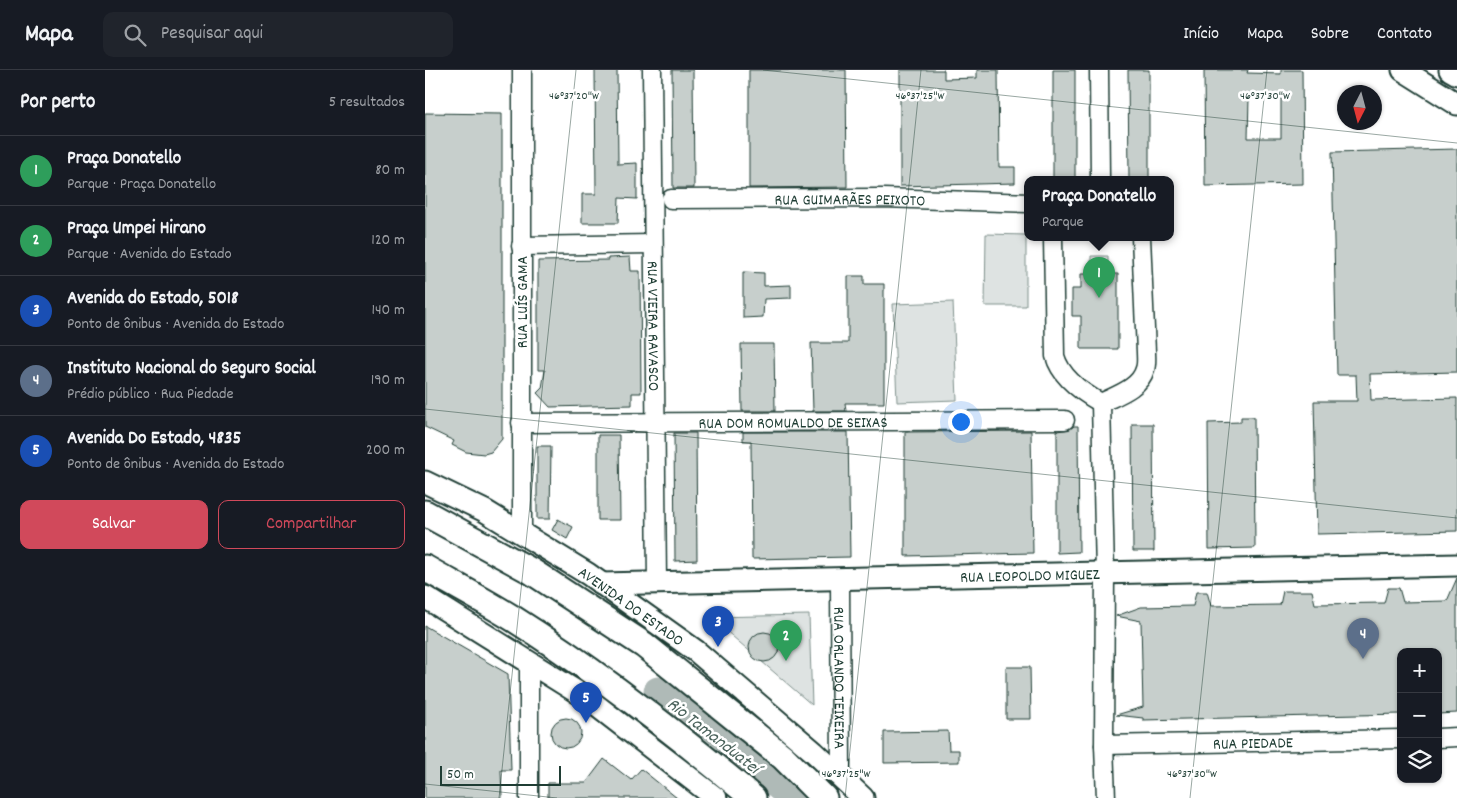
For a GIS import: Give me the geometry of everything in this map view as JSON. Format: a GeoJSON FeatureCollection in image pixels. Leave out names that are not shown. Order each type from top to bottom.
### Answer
{"type":"FeatureCollection","features":[{"type":"Feature","properties":{"kind":"highway","name":"AVENIDA DO ESTADO"},"geometry":{"type":"LineString","coordinates":[[425,512],[531,571],[644,645],[783,757],[824,798]]}},
{"type":"Feature","properties":{"kind":"highway"},"geometry":{"type":"LineString","coordinates":[[425,568],[513,619],[599,677],[689,743],[753,798]]}},
{"type":"Feature","properties":{"kind":"main road"},"geometry":{"type":"LineString","coordinates":[[1403,70],[1457,104]]}},
{"type":"Feature","properties":{"kind":"main road"},"geometry":{"type":"LineString","coordinates":[[1450,70],[1457,74]]}},
{"type":"Feature","properties":{"kind":"main road","name":"AVENIDA DO ESTADO"},"geometry":{"type":"LineString","coordinates":[[425,482],[485,511],[522,534],[601,584],[701,655],[814,752],[863,798]]}},
{"type":"Feature","properties":{"kind":"main road","name":"RUA LEOPOLDO MIGUEZ"},"geometry":{"type":"LineString","coordinates":[[601,584],[1457,566]]}},
{"type":"Feature","properties":{"kind":"main road"},"geometry":{"type":"LineString","coordinates":[[425,596],[588,699],[715,798]]}},
{"type":"Feature","properties":{"kind":"street","name":"RUA LUÍS GAMA"},"geometry":{"type":"LineString","coordinates":[[522,70],[522,534]]}},
{"type":"Feature","properties":{"kind":"street","name":"RUA VIEIRA RAVASCO"},"geometry":{"type":"LineString","coordinates":[[652,70],[657,583]]}},
{"type":"Feature","properties":{"kind":"street"},"geometry":{"type":"LineString","coordinates":[[1099,70],[1100,176]]}},
{"type":"Feature","properties":{"kind":"street","name":"RUA GUIMARÃES PEIXOTO"},"geometry":{"type":"LineString","coordinates":[[671,200],[883,198],[1024,203]]}},
{"type":"Feature","properties":{"kind":"street"},"geometry":{"type":"LineString","coordinates":[[1053,241],[1055,356],[1057,364],[1072,382],[1086,394],[1101,402],[1126,392],[1140,379],[1145,369],[1146,352],[1141,241]]}},
{"type":"Feature","properties":{"kind":"street"},"geometry":{"type":"LineString","coordinates":[[521,246],[653,244]]}},
{"type":"Feature","properties":{"kind":"street"},"geometry":{"type":"LineString","coordinates":[[1101,402],[1105,573],[1106,798]]}},
{"type":"Feature","properties":{"kind":"street","name":"RUA DOM ROMUALDO DE SEIXAS"},"geometry":{"type":"LineString","coordinates":[[521,423],[1065,420]]}},
{"type":"Feature","properties":{"kind":"street","name":"RUA ORLANDO TEIXEIRA"},"geometry":{"type":"LineString","coordinates":[[840,579],[841,777]]}},
{"type":"Feature","properties":{"kind":"street"},"geometry":{"type":"LineString","coordinates":[[529,662],[529,798]]}},
{"type":"Feature","properties":{"kind":"street"},"geometry":{"type":"LineString","coordinates":[[1442,738],[1457,738]]}},
{"type":"Feature","properties":{"kind":"street","name":"RUA PIEDADE"},"geometry":{"type":"LineString","coordinates":[[1105,745],[1397,739]]}},
{"type":"Feature","properties":{"kind":"shaded area"},"geometry":{"type":"Polygon","coordinates":[[[986,234],[1024,235],[1024,241],[1026,241],[1026,306],[985,306],[986,234]]]}},
{"type":"Feature","properties":{"kind":"shaded area"},"geometry":{"type":"Polygon","coordinates":[[[1091,256],[1108,256],[1108,340],[1091,339],[1091,256]]]}},
{"type":"Feature","properties":{"kind":"shaded area"},"geometry":{"type":"Polygon","coordinates":[[[953,302],[957,400],[897,402],[893,304],[953,302]]]}},
{"type":"Feature","properties":{"kind":"shaded area"},"geometry":{"type":"Polygon","coordinates":[[[809,615],[812,705],[710,617],[809,615]]]}},
{"type":"Feature","properties":{"kind":"building"},"geometry":{"type":"Polygon","coordinates":[[[595,70],[617,70],[618,164],[637,163],[637,199],[619,198],[618,223],[582,223],[582,194],[596,194],[595,70]]]}},
{"type":"Feature","properties":{"kind":"building"},"geometry":{"type":"Polygon","coordinates":[[[672,70],[693,70],[694,188],[673,188],[672,70]]]}},
{"type":"Feature","properties":{"kind":"building"},"geometry":{"type":"Polygon","coordinates":[[[749,70],[846,70],[847,187],[749,188],[749,70]]]}},
{"type":"Feature","properties":{"kind":"building"},"geometry":{"type":"Polygon","coordinates":[[[900,70],[944,70],[944,79],[977,78],[977,70],[998,70],[999,167],[1015,167],[1015,183],[900,186],[900,70]]]}},
{"type":"Feature","properties":{"kind":"building"},"geometry":{"type":"Polygon","coordinates":[[[1053,70],[1075,70],[1075,176],[1053,176],[1053,70]]]}},
{"type":"Feature","properties":{"kind":"building"},"geometry":{"type":"Polygon","coordinates":[[[1128,70],[1149,70],[1149,176],[1129,176],[1128,70]]]}},
{"type":"Feature","properties":{"kind":"building"},"geometry":{"type":"Polygon","coordinates":[[[1204,70],[1248,70],[1247,73],[1281,74],[1281,70],[1302,70],[1303,184],[1205,186],[1204,70]],[[1249,98],[1248,138],[1281,138],[1281,98],[1249,98]]]}},
{"type":"Feature","properties":{"kind":"building"},"geometry":{"type":"Polygon","coordinates":[[[425,113],[502,114],[502,439],[491,452],[484,454],[466,452],[452,445],[454,441],[425,427],[425,113]]]}},
{"type":"Feature","properties":{"kind":"building"},"geometry":{"type":"Polygon","coordinates":[[[1457,149],[1457,372],[1370,374],[1371,400],[1457,398],[1457,531],[1317,534],[1314,401],[1357,401],[1356,375],[1337,375],[1332,152],[1457,149]]]}},
{"type":"Feature","properties":{"kind":"building"},"geometry":{"type":"Polygon","coordinates":[[[630,257],[631,271],[640,271],[641,393],[632,393],[632,405],[550,407],[537,393],[542,388],[545,370],[538,370],[538,261],[608,260],[608,258],[630,257]]]}},
{"type":"Feature","properties":{"kind":"building"},"geometry":{"type":"Polygon","coordinates":[[[743,272],[764,273],[764,286],[791,285],[791,298],[764,299],[763,317],[743,318],[743,272]]]}},
{"type":"Feature","properties":{"kind":"building"},"geometry":{"type":"Polygon","coordinates":[[[1081,274],[1118,274],[1118,349],[1081,349],[1081,316],[1072,316],[1072,289],[1081,289],[1081,274]]]}},
{"type":"Feature","properties":{"kind":"building"},"geometry":{"type":"Polygon","coordinates":[[[848,276],[864,276],[864,284],[884,284],[884,403],[845,403],[846,411],[813,411],[811,343],[848,343],[848,276]]]}},
{"type":"Feature","properties":{"kind":"building"},"geometry":{"type":"Polygon","coordinates":[[[741,344],[774,344],[775,411],[742,411],[741,344]]]}},
{"type":"Feature","properties":{"kind":"building"},"geometry":{"type":"Polygon","coordinates":[[[1241,417],[1254,417],[1255,548],[1209,549],[1208,423],[1241,422],[1241,417]]]}},
{"type":"Feature","properties":{"kind":"building"},"geometry":{"type":"Polygon","coordinates":[[[1132,424],[1153,424],[1154,551],[1133,551],[1132,424]]]}},
{"type":"Feature","properties":{"kind":"building"},"geometry":{"type":"Polygon","coordinates":[[[1078,426],[1079,552],[1057,553],[1057,431],[1070,429],[1078,426]]]}},
{"type":"Feature","properties":{"kind":"building"},"geometry":{"type":"Polygon","coordinates":[[[1031,431],[1033,553],[905,556],[905,432],[1031,431]]]}},
{"type":"Feature","properties":{"kind":"building"},"geometry":{"type":"Polygon","coordinates":[[[743,432],[848,432],[850,557],[752,559],[751,441],[743,441],[743,432]]]}},
{"type":"Feature","properties":{"kind":"building"},"geometry":{"type":"Polygon","coordinates":[[[674,433],[696,433],[697,560],[675,561],[674,433]]]}},
{"type":"Feature","properties":{"kind":"building"},"geometry":{"type":"Polygon","coordinates":[[[598,435],[619,435],[620,520],[598,520],[598,435]]]}},
{"type":"Feature","properties":{"kind":"building"},"geometry":{"type":"Polygon","coordinates":[[[537,446],[551,446],[550,519],[537,519],[537,446]]]}},
{"type":"Feature","properties":{"kind":"building"},"geometry":{"type":"Polygon","coordinates":[[[558,519],[573,527],[567,539],[552,530],[558,519]]]}},
{"type":"Feature","properties":{"kind":"building"},"geometry":{"type":"Polygon","coordinates":[[[1457,578],[1457,713],[1442,714],[1442,648],[1397,648],[1397,714],[1143,720],[1143,718],[1116,715],[1143,707],[1141,621],[1116,616],[1141,607],[1193,606],[1196,592],[1207,592],[1211,606],[1280,605],[1283,591],[1312,591],[1315,604],[1384,603],[1388,588],[1399,588],[1403,602],[1447,601],[1457,578]]]}},
{"type":"Feature","properties":{"kind":"building"},"geometry":{"type":"Polygon","coordinates":[[[425,626],[508,674],[511,770],[501,770],[502,798],[425,798],[425,626]]]}},
{"type":"Feature","properties":{"kind":"building"},"geometry":{"type":"Polygon","coordinates":[[[764,632],[775,636],[779,647],[775,658],[764,662],[753,658],[749,647],[753,636],[764,632]]]}},
{"type":"Feature","properties":{"kind":"building"},"geometry":{"type":"Polygon","coordinates":[[[1006,667],[1030,667],[1031,719],[1006,719],[1006,667]]]}},
{"type":"Feature","properties":{"kind":"building"},"geometry":{"type":"Polygon","coordinates":[[[566,718],[572,719],[580,727],[580,739],[572,747],[566,748],[560,747],[552,739],[551,733],[552,727],[560,719],[566,718]]]}},
{"type":"Feature","properties":{"kind":"building"},"geometry":{"type":"Polygon","coordinates":[[[948,731],[949,750],[959,750],[959,762],[884,763],[884,732],[948,731]]]}},
{"type":"Feature","properties":{"kind":"building"},"geometry":{"type":"Polygon","coordinates":[[[604,759],[631,780],[641,769],[677,798],[548,798],[548,783],[586,783],[604,759]]]}},
{"type":"Feature","properties":{"kind":"waterway","name":"Rio Tamanduateí"},"geometry":{"type":"LineString","coordinates":[[658,691],[721,737],[793,798]]}},
{"type":"Feature","properties":{"kind":"place","name":"Praça Donatello"},"geometry":{"type":"Point","coordinates":[1099,298]}},
{"type":"Feature","properties":{"kind":"place","name":"Avenida do Estado, 5018"},"geometry":{"type":"Point","coordinates":[718,647]}},
{"type":"Feature","properties":{"kind":"place","name":"Instituto Nacional do Seguro Social"},"geometry":{"type":"Point","coordinates":[1363,659]}},
{"type":"Feature","properties":{"kind":"place","name":"Praça Umpei Hirano"},"geometry":{"type":"Point","coordinates":[786,661]}},
{"type":"Feature","properties":{"kind":"place","name":"Avenida Do Estado, 4835"},"geometry":{"type":"Point","coordinates":[586,723]}}]}
